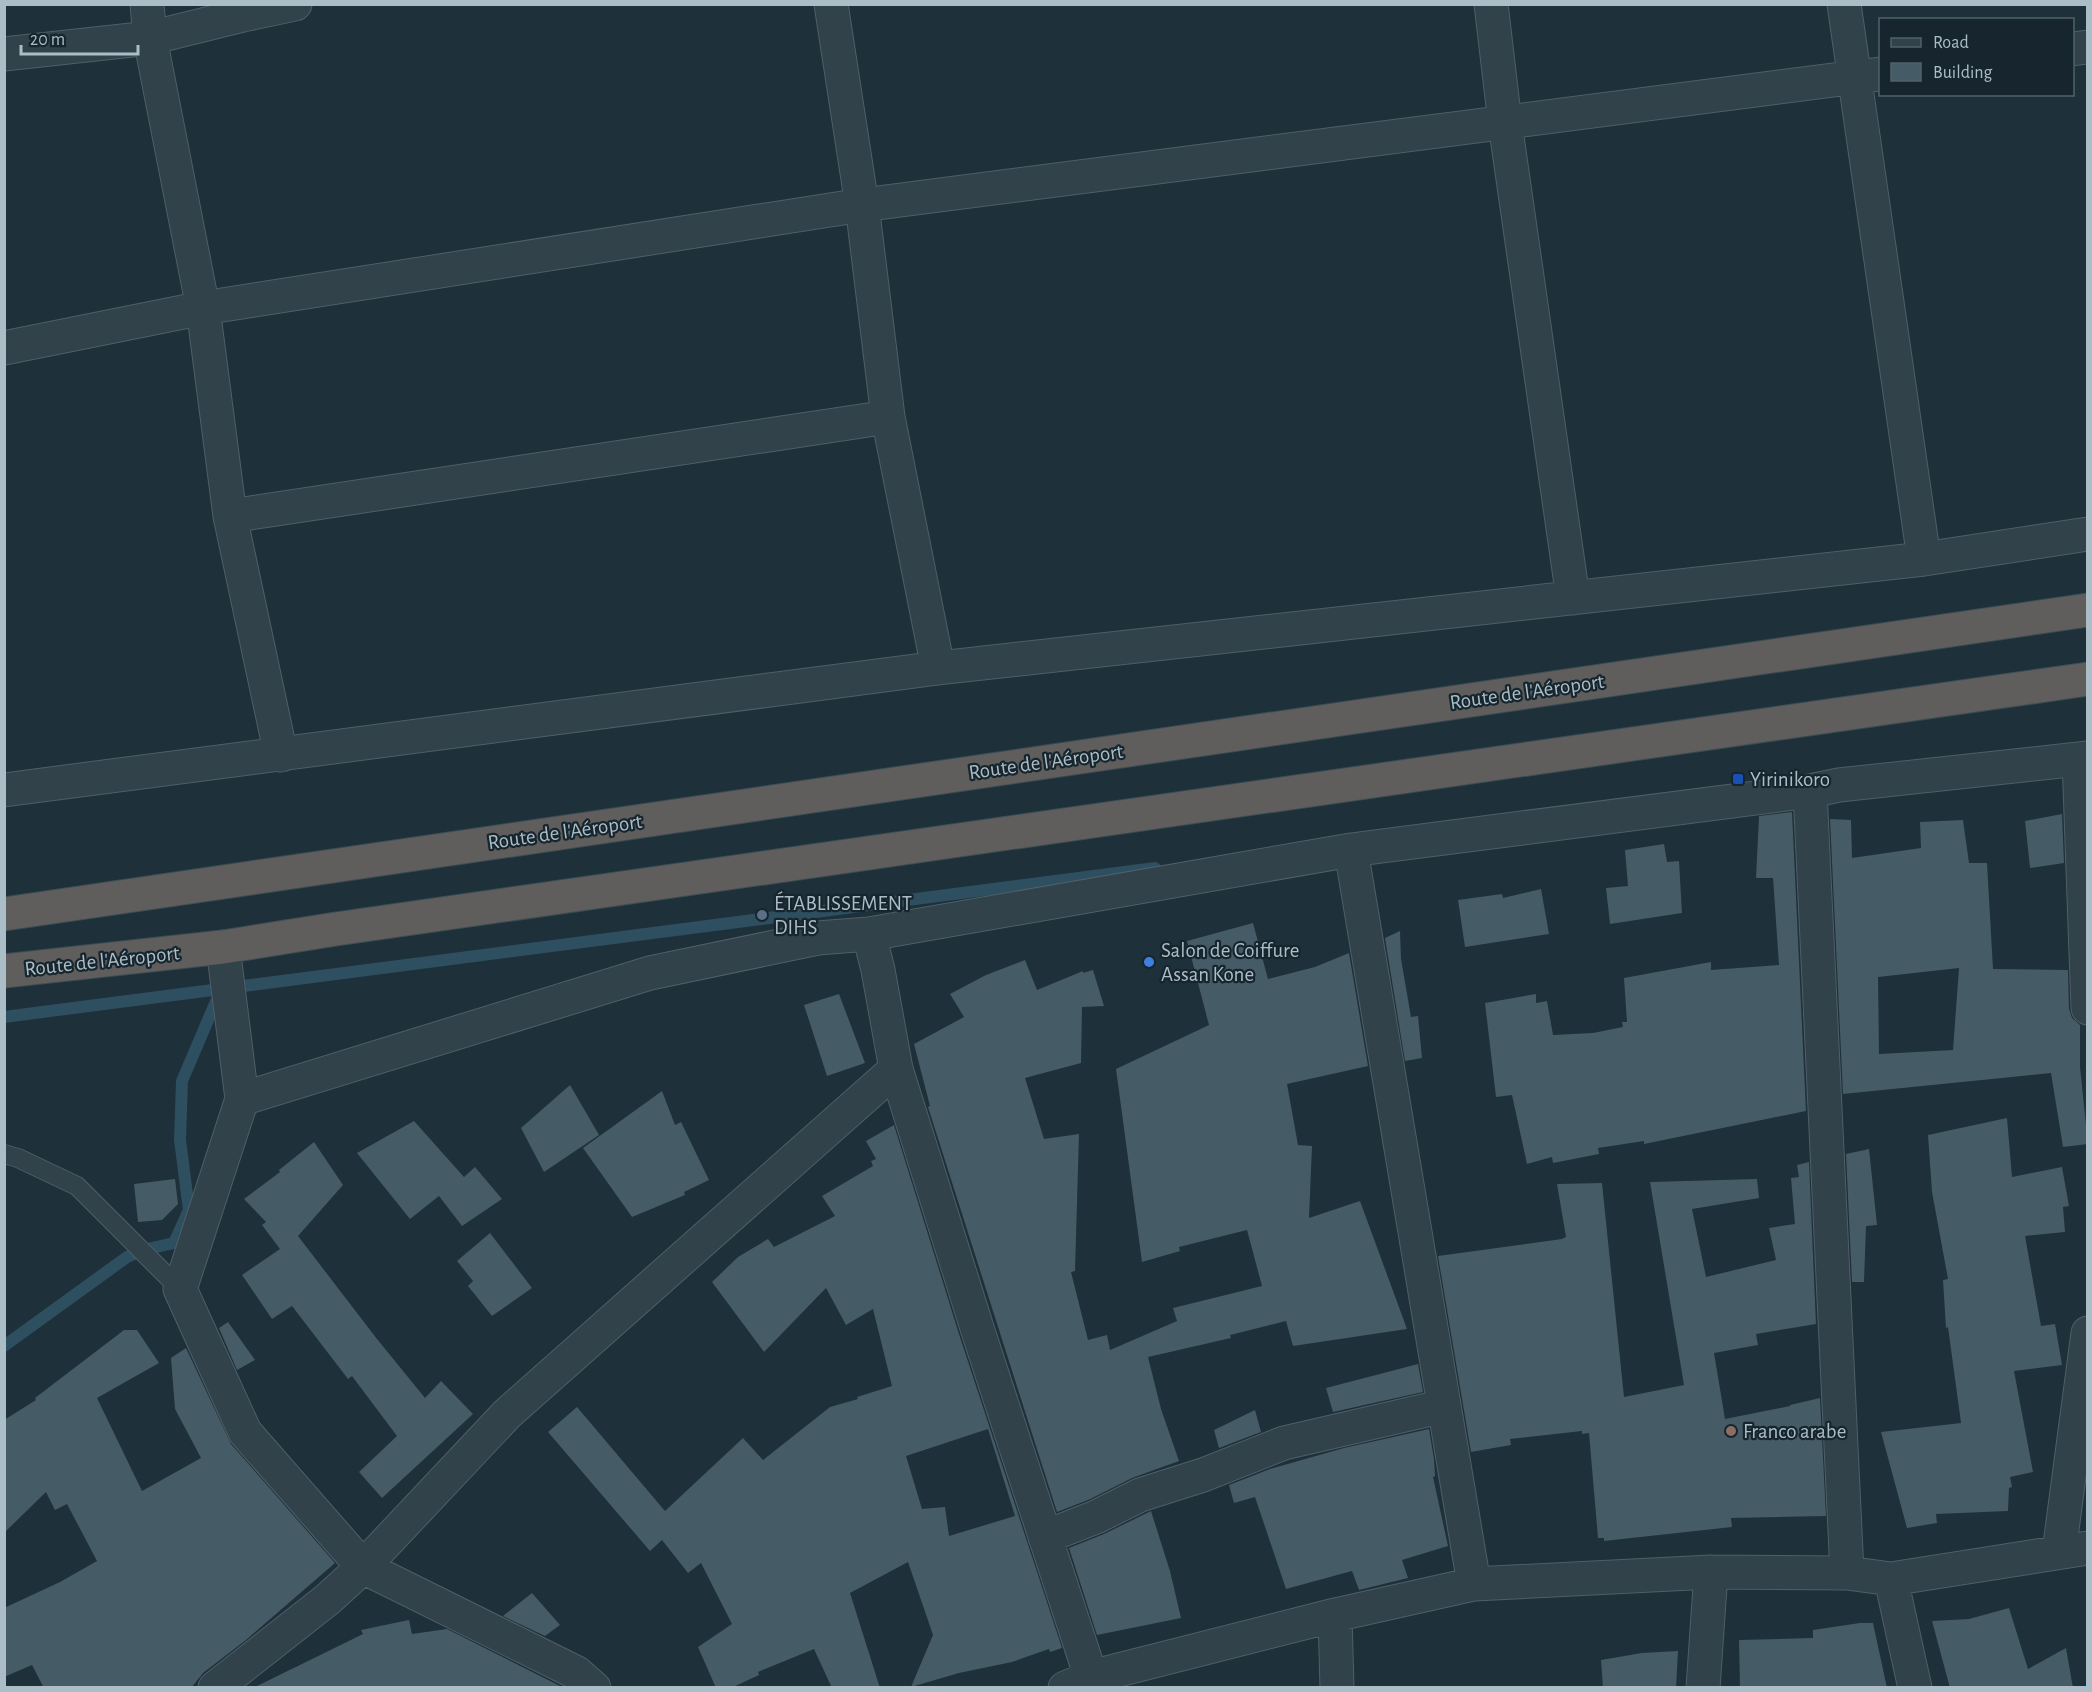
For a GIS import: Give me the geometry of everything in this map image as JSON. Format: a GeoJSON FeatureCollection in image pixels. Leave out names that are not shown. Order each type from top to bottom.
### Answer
{"type":"FeatureCollection","features":[{"type":"Feature","properties":{"kind":"highway","name":"Route de l'Aéroport"},"geometry":{"type":"LineString","coordinates":[[4,914],[2088,610]]}},
{"type":"Feature","properties":{"kind":"highway","name":"Route de l'Aéroport"},"geometry":{"type":"LineString","coordinates":[[4,971],[222,947],[347,927],[2088,679]]}},
{"type":"Feature","properties":{"kind":"street"},"geometry":{"type":"LineString","coordinates":[[147,4],[150,38],[203,308],[230,516],[280,755]]}},
{"type":"Feature","properties":{"kind":"street"},"geometry":{"type":"LineString","coordinates":[[4,54],[150,38],[295,4]]}},
{"type":"Feature","properties":{"kind":"street"},"geometry":{"type":"LineString","coordinates":[[831,4],[862,205],[888,417],[938,668]]}},
{"type":"Feature","properties":{"kind":"street"},"geometry":{"type":"LineString","coordinates":[[1491,4],[1505,123],[1573,598]]}},
{"type":"Feature","properties":{"kind":"street"},"geometry":{"type":"LineString","coordinates":[[1845,4],[1867,76],[1924,559]]}},
{"type":"Feature","properties":{"kind":"street"},"geometry":{"type":"LineString","coordinates":[[4,348],[203,308],[862,205],[1867,76]]}},
{"type":"Feature","properties":{"kind":"street"},"geometry":{"type":"LineString","coordinates":[[230,516],[888,417]]}},
{"type":"Feature","properties":{"kind":"street"},"geometry":{"type":"LineString","coordinates":[[4,790],[938,668],[1924,559],[2088,534]]}},
{"type":"Feature","properties":{"kind":"street"},"geometry":{"type":"LineString","coordinates":[[242,1099],[650,973],[818,938],[869,934],[1351,850],[1810,791],[1839,785],[2083,759],[2088,1008]]}},
{"type":"Feature","properties":{"kind":"street"},"geometry":{"type":"LineString","coordinates":[[1810,791],[1847,1573]]}},
{"type":"Feature","properties":{"kind":"street"},"geometry":{"type":"LineString","coordinates":[[1351,850],[1474,1584]]}},
{"type":"Feature","properties":{"kind":"street"},"geometry":{"type":"LineString","coordinates":[[869,934],[896,1069],[1045,1537],[1078,1682],[1335,1615],[1474,1584],[1711,1572],[1847,1573],[1891,1579],[2073,1550],[2088,1334]]}},
{"type":"Feature","properties":{"kind":"street"},"geometry":{"type":"LineString","coordinates":[[222,947],[242,1099],[180,1289],[194,1315],[245,1432],[363,1567],[577,1673],[594,1688]]}},
{"type":"Feature","properties":{"kind":"street"},"geometry":{"type":"LineString","coordinates":[[215,1688],[328,1599],[363,1567],[507,1414],[896,1069]]}},
{"type":"Feature","properties":{"kind":"street"},"geometry":{"type":"LineString","coordinates":[[1045,1537],[1096,1517],[1140,1495],[1203,1475],[1284,1443],[1444,1406]]}},
{"type":"Feature","properties":{"kind":"street"},"geometry":{"type":"LineString","coordinates":[[1702,1688],[1711,1572]]}},
{"type":"Feature","properties":{"kind":"street"},"geometry":{"type":"LineString","coordinates":[[1891,1579],[1915,1688]]}},
{"type":"Feature","properties":{"kind":"street"},"geometry":{"type":"LineString","coordinates":[[1335,1615],[1337,1688]]}},
{"type":"Feature","properties":{"kind":"lane"},"geometry":{"type":"LineString","coordinates":[[4,1154],[18,1158],[77,1186],[180,1289]]}},
{"type":"Feature","properties":{"kind":"building"},"geometry":{"type":"Polygon","coordinates":[[[1792,812],[1806,1111],[1644,1144],[1644,1141],[1598,1148],[1599,1154],[1553,1163],[1552,1157],[1527,1164],[1512,1095],[1496,1097],[1485,1003],[1536,994],[1536,1003],[1547,1001],[1553,1035],[1593,1033],[1623,1027],[1622,1022],[1627,1022],[1624,978],[1711,962],[1711,970],[1779,965],[1773,878],[1756,878],[1759,816],[1792,812]]]}},
{"type":"Feature","properties":{"kind":"building"},"geometry":{"type":"Polygon","coordinates":[[[2062,814],[2064,863],[2030,868],[2025,821],[2062,814]]]}},
{"type":"Feature","properties":{"kind":"building"},"geometry":{"type":"Polygon","coordinates":[[[1830,819],[1851,820],[1852,858],[1921,848],[1920,822],[1963,820],[1969,863],[1987,863],[1993,969],[2068,970],[2069,1009],[2072,1018],[2080,1025],[2080,1067],[2088,1144],[2063,1147],[2051,1073],[1843,1094],[1830,819]],[[1959,968],[1878,977],[1879,1054],[1953,1050],[1959,968]]]}},
{"type":"Feature","properties":{"kind":"building"},"geometry":{"type":"Polygon","coordinates":[[[1664,844],[1667,862],[1679,861],[1682,913],[1610,924],[1606,888],[1628,886],[1625,850],[1664,844]]]}},
{"type":"Feature","properties":{"kind":"building"},"geometry":{"type":"Polygon","coordinates":[[[1541,889],[1549,934],[1465,947],[1458,900],[1502,894],[1503,898],[1541,889]]]}},
{"type":"Feature","properties":{"kind":"building"},"geometry":{"type":"Polygon","coordinates":[[[1253,923],[1268,979],[1315,967],[1349,953],[1368,1066],[1287,1084],[1298,1145],[1312,1146],[1309,1218],[1360,1201],[1407,1329],[1293,1346],[1286,1321],[1230,1335],[1231,1338],[1148,1357],[1161,1409],[1179,1461],[1132,1478],[1088,1500],[1057,1512],[928,1107],[930,1106],[914,1044],[964,1017],[950,994],[986,975],[1025,960],[1037,990],[1083,971],[1083,973],[1093,970],[1104,1006],[1082,1007],[1081,1063],[1025,1078],[1044,1139],[1079,1134],[1075,1271],[1071,1272],[1088,1340],[1107,1335],[1110,1350],[1177,1321],[1173,1308],[1262,1286],[1247,1230],[1179,1247],[1180,1251],[1142,1262],[1116,1069],[1209,1025],[1187,941],[1253,923]]]}},
{"type":"Feature","properties":{"kind":"building"},"geometry":{"type":"Polygon","coordinates":[[[1400,931],[1401,959],[1411,1017],[1418,1016],[1422,1058],[1405,1061],[1385,938],[1400,931]]]}},
{"type":"Feature","properties":{"kind":"building"},"geometry":{"type":"Polygon","coordinates":[[[839,994],[865,1063],[827,1076],[804,1005],[839,994]]]}},
{"type":"Feature","properties":{"kind":"building"},"geometry":{"type":"Polygon","coordinates":[[[570,1085],[599,1135],[544,1172],[521,1128],[570,1085]]]}},
{"type":"Feature","properties":{"kind":"building"},"geometry":{"type":"Polygon","coordinates":[[[662,1091],[675,1125],[681,1122],[709,1180],[684,1192],[685,1195],[632,1217],[583,1148],[662,1091]]]}},
{"type":"Feature","properties":{"kind":"building"},"geometry":{"type":"Polygon","coordinates":[[[2007,1118],[2012,1177],[2062,1167],[2069,1206],[2063,1207],[2065,1232],[2025,1236],[2041,1326],[2055,1324],[2062,1365],[2014,1371],[2033,1472],[2010,1477],[2012,1487],[2009,1488],[2008,1511],[1936,1514],[1937,1523],[1907,1528],[1881,1432],[1961,1423],[1948,1327],[1946,1328],[1943,1280],[1948,1279],[1932,1192],[1928,1135],[2007,1118]]]}},
{"type":"Feature","properties":{"kind":"building"},"geometry":{"type":"Polygon","coordinates":[[[414,1121],[464,1177],[475,1167],[502,1199],[462,1226],[439,1196],[410,1219],[357,1153],[414,1121]]]}},
{"type":"Feature","properties":{"kind":"building"},"geometry":{"type":"Polygon","coordinates":[[[894,1125],[959,1334],[1062,1648],[1050,1652],[1049,1649],[1012,1662],[959,1673],[911,1687],[933,1635],[908,1562],[850,1593],[880,1688],[832,1688],[814,1649],[758,1672],[759,1675],[731,1688],[716,1688],[698,1647],[732,1624],[701,1563],[688,1573],[662,1540],[650,1551],[548,1432],[577,1407],[665,1511],[743,1438],[763,1460],[830,1407],[892,1386],[873,1309],[846,1325],[826,1288],[764,1352],[712,1282],[738,1257],[768,1239],[774,1247],[835,1216],[822,1196],[873,1166],[871,1161],[876,1159],[866,1141],[894,1125]],[[988,1429],[906,1456],[922,1509],[945,1507],[949,1536],[1015,1516],[988,1429]]]}},
{"type":"Feature","properties":{"kind":"building"},"geometry":{"type":"Polygon","coordinates":[[[314,1142],[343,1185],[298,1236],[425,1398],[441,1381],[473,1414],[382,1498],[359,1472],[397,1436],[352,1376],[348,1379],[292,1306],[272,1319],[242,1275],[280,1249],[262,1225],[266,1222],[244,1199],[314,1142]]]}},
{"type":"Feature","properties":{"kind":"building"},"geometry":{"type":"Polygon","coordinates":[[[1869,1149],[1877,1225],[1866,1226],[1864,1282],[1852,1282],[1846,1154],[1869,1149]]]}},
{"type":"Feature","properties":{"kind":"building"},"geometry":{"type":"Polygon","coordinates":[[[1809,1162],[1816,1324],[1756,1334],[1758,1345],[1714,1353],[1725,1419],[1820,1398],[1826,1516],[1731,1518],[1732,1527],[1604,1541],[1604,1538],[1598,1538],[1589,1433],[1582,1434],[1582,1431],[1510,1439],[1511,1445],[1471,1452],[1438,1256],[1562,1239],[1566,1237],[1557,1184],[1602,1183],[1624,1397],[1684,1385],[1650,1182],[1757,1179],[1759,1198],[1692,1209],[1706,1277],[1776,1260],[1769,1228],[1795,1224],[1791,1178],[1799,1177],[1797,1165],[1809,1162]]]}},
{"type":"Feature","properties":{"kind":"building"},"geometry":{"type":"Polygon","coordinates":[[[175,1179],[178,1204],[162,1220],[138,1222],[134,1184],[175,1179]]]}},
{"type":"Feature","properties":{"kind":"building"},"geometry":{"type":"Polygon","coordinates":[[[490,1233],[532,1288],[492,1316],[468,1286],[473,1281],[457,1261],[490,1233]]]}},
{"type":"Feature","properties":{"kind":"building"},"geometry":{"type":"Polygon","coordinates":[[[228,1322],[255,1360],[237,1370],[219,1328],[228,1322]]]}},
{"type":"Feature","properties":{"kind":"building"},"geometry":{"type":"Polygon","coordinates":[[[124,1330],[137,1330],[159,1363],[97,1398],[142,1491],[201,1458],[175,1409],[171,1358],[186,1348],[231,1444],[335,1563],[246,1640],[203,1673],[191,1688],[44,1688],[32,1665],[4,1677],[4,1608],[60,1582],[97,1561],[67,1504],[55,1510],[46,1492],[4,1533],[4,1420],[36,1400],[35,1398],[124,1330]]]}},
{"type":"Feature","properties":{"kind":"building"},"geometry":{"type":"Polygon","coordinates":[[[1418,1364],[1423,1392],[1333,1412],[1326,1388],[1418,1364]]]}},
{"type":"Feature","properties":{"kind":"building"},"geometry":{"type":"Polygon","coordinates":[[[1255,1410],[1261,1432],[1219,1448],[1214,1430],[1255,1410]]]}},
{"type":"Feature","properties":{"kind":"building"},"geometry":{"type":"Polygon","coordinates":[[[1429,1429],[1434,1459],[1435,1476],[1433,1477],[1448,1546],[1402,1560],[1408,1578],[1359,1590],[1352,1571],[1286,1589],[1255,1497],[1234,1503],[1229,1485],[1270,1469],[1344,1448],[1429,1429]]]}},
{"type":"Feature","properties":{"kind":"building"},"geometry":{"type":"Polygon","coordinates":[[[1151,1511],[1170,1571],[1181,1618],[1097,1635],[1069,1548],[1151,1511]]]}},
{"type":"Feature","properties":{"kind":"building"},"geometry":{"type":"Polygon","coordinates":[[[532,1593],[560,1625],[545,1636],[503,1616],[532,1593]]]}},
{"type":"Feature","properties":{"kind":"building"},"geometry":{"type":"Polygon","coordinates":[[[2009,1608],[2028,1669],[2066,1648],[2073,1688],[1950,1688],[1932,1621],[1969,1619],[2009,1608]]]}},
{"type":"Feature","properties":{"kind":"building"},"geometry":{"type":"Polygon","coordinates":[[[409,1620],[412,1634],[447,1629],[564,1688],[253,1688],[363,1634],[361,1630],[409,1620]]]}},
{"type":"Feature","properties":{"kind":"building"},"geometry":{"type":"Polygon","coordinates":[[[1873,1623],[1887,1688],[1740,1688],[1739,1640],[1813,1638],[1813,1630],[1873,1623]]]}},
{"type":"Feature","properties":{"kind":"building"},"geometry":{"type":"Polygon","coordinates":[[[1678,1651],[1676,1688],[1603,1688],[1601,1660],[1642,1653],[1678,1651]]]}},
{"type":"Feature","properties":{"kind":"waterway"},"geometry":{"type":"LineString","coordinates":[[4,1017],[1155,868]]}},
{"type":"Feature","properties":{"kind":"waterway"},"geometry":{"type":"LineString","coordinates":[[4,1346],[127,1257],[147,1249],[174,1243],[189,1210],[180,1140],[182,1081],[220,992]]}},
{"type":"Feature","properties":{"kind":"place","name":"Yirinikoro"},"geometry":{"type":"Point","coordinates":[1738,779]}},
{"type":"Feature","properties":{"kind":"place","name":"ÉTABLISSEMENT DIHS"},"geometry":{"type":"Point","coordinates":[762,915]}},
{"type":"Feature","properties":{"kind":"place","name":"Salon de Coiffure Assan Kone"},"geometry":{"type":"Point","coordinates":[1149,962]}},
{"type":"Feature","properties":{"kind":"place","name":"Franco arabe"},"geometry":{"type":"Point","coordinates":[1731,1431]}}]}
